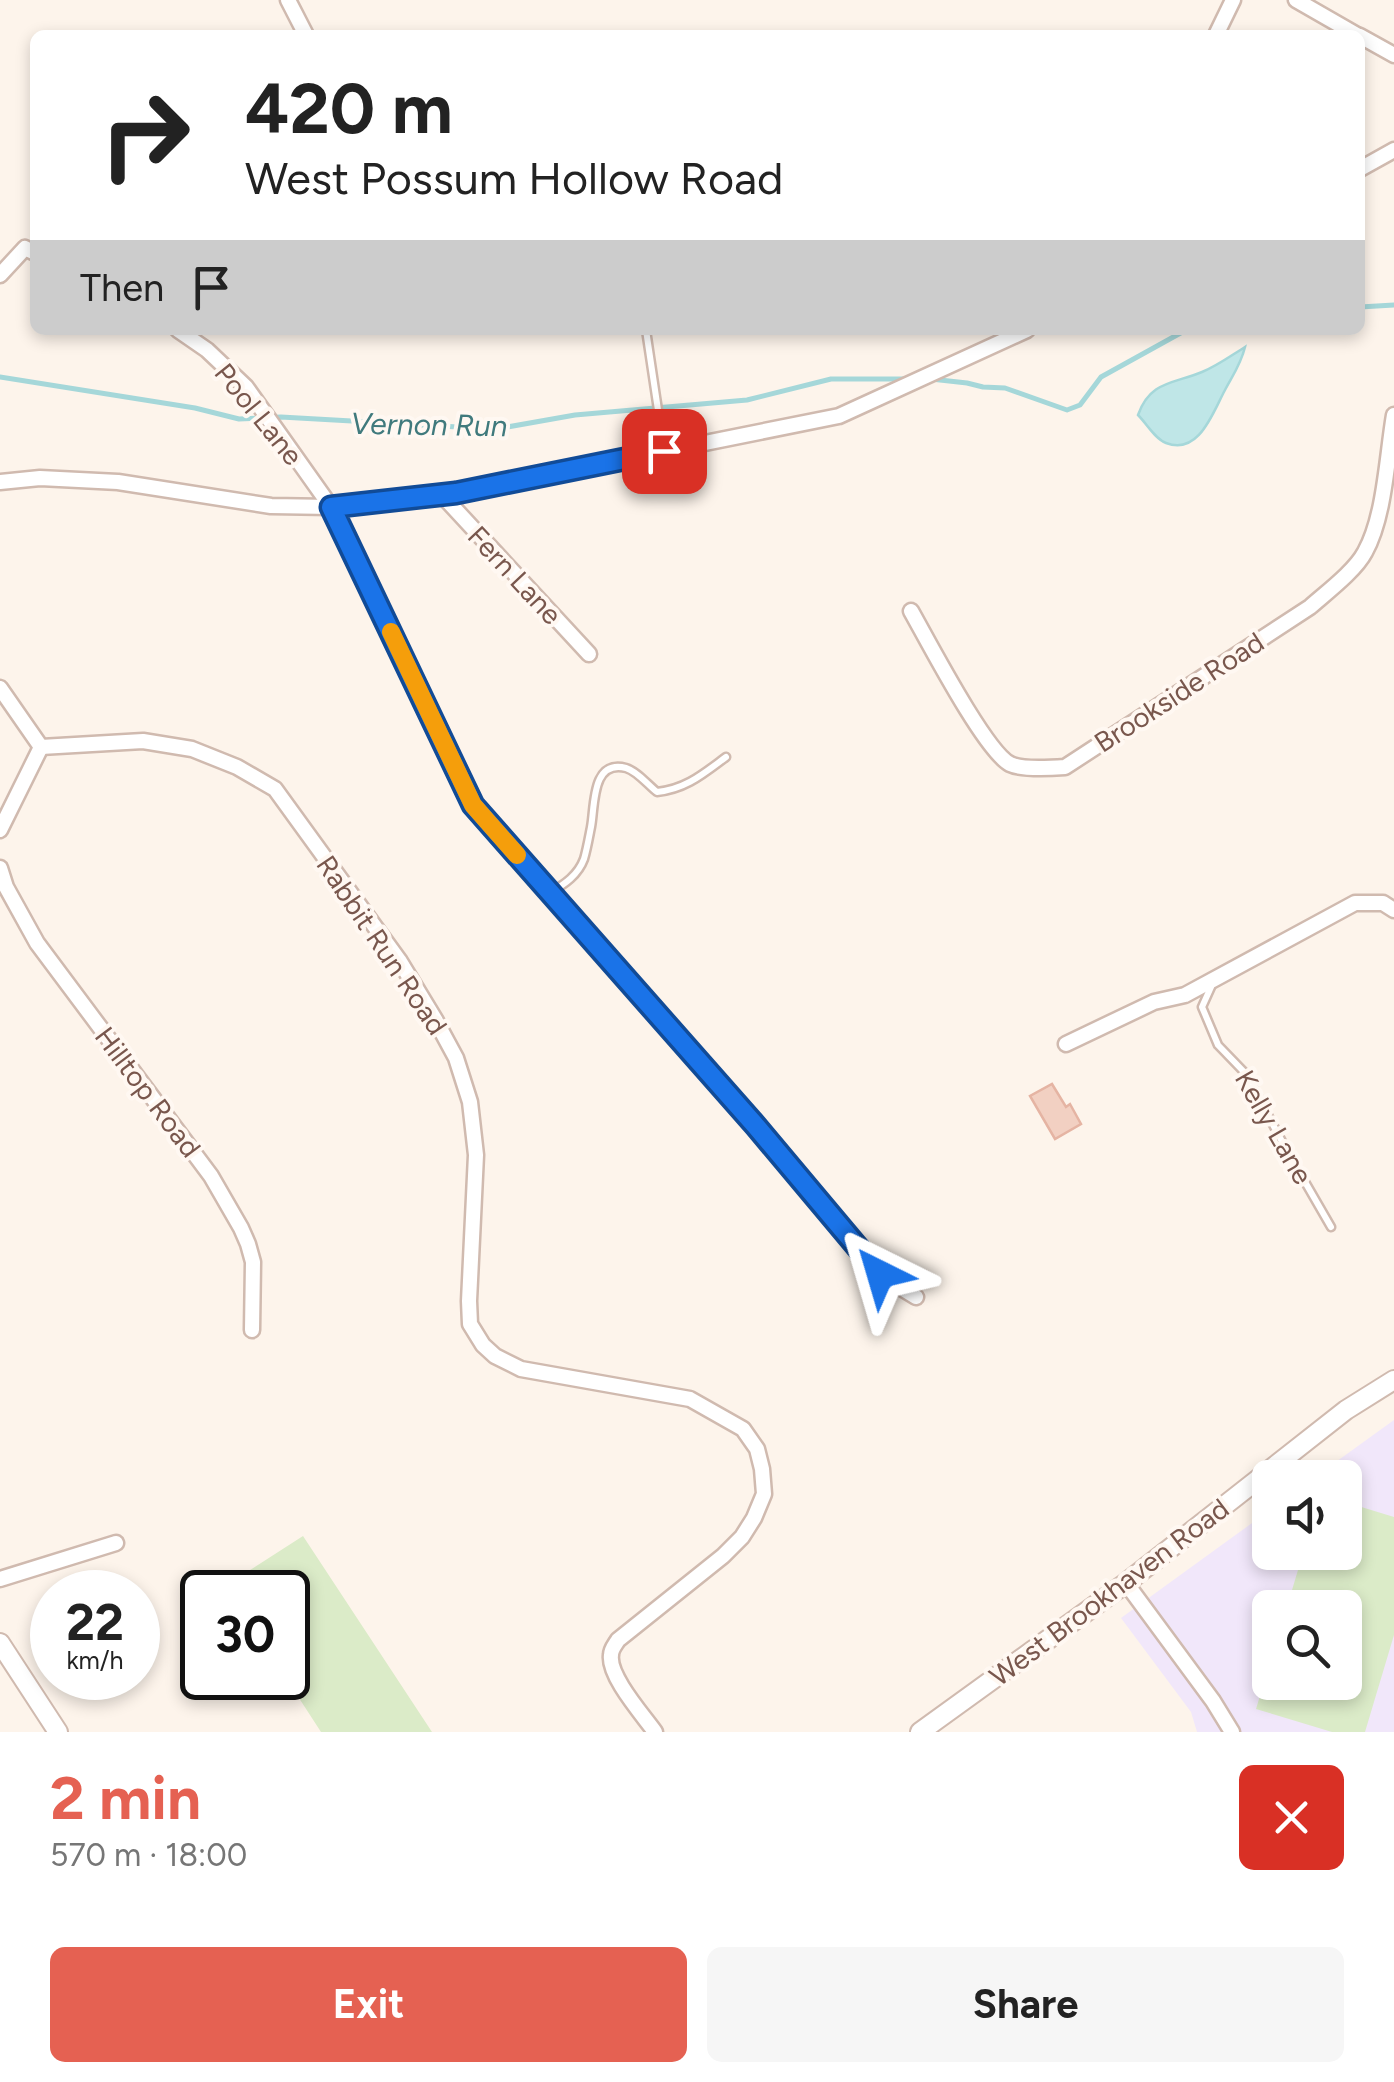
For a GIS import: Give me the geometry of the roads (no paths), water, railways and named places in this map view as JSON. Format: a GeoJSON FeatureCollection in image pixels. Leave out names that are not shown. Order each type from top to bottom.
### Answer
{"type":"FeatureCollection","features":[{"type":"Feature","properties":{"kind":"street"},"geometry":{"type":"LineString","coordinates":[[288,0],[303,30]]}},
{"type":"Feature","properties":{"kind":"street"},"geometry":{"type":"LineString","coordinates":[[1218,30],[1233,0]]}},
{"type":"Feature","properties":{"kind":"street"},"geometry":{"type":"LineString","coordinates":[[1296,0],[1348,30]]}},
{"type":"Feature","properties":{"kind":"street"},"geometry":{"type":"LineString","coordinates":[[1365,39],[1394,56]]}},
{"type":"Feature","properties":{"kind":"street"},"geometry":{"type":"LineString","coordinates":[[1365,167],[1394,150]]}},
{"type":"Feature","properties":{"kind":"street"},"geometry":{"type":"LineString","coordinates":[[0,274],[30,250]]}},
{"type":"Feature","properties":{"kind":"street","name":"Pool Lane"},"geometry":{"type":"LineString","coordinates":[[185,335],[246,387],[331,507],[473,805],[755,1125],[880,1274],[916,1297]]}},
{"type":"Feature","properties":{"kind":"street"},"geometry":{"type":"LineString","coordinates":[[0,482],[40,478],[118,482],[271,506],[331,507],[442,495],[839,416],[998,336]]}},
{"type":"Feature","properties":{"kind":"street","name":"Brookside Road"},"geometry":{"type":"LineString","coordinates":[[911,611],[986,741],[1010,764],[1065,767],[1310,606],[1355,564],[1365,553],[1380,509],[1394,415]]}},
{"type":"Feature","properties":{"kind":"street","name":"Fern Lane"},"geometry":{"type":"LineString","coordinates":[[442,495],[590,654]]}},
{"type":"Feature","properties":{"kind":"street"},"geometry":{"type":"LineString","coordinates":[[0,688],[40,747],[0,830]]}},
{"type":"Feature","properties":{"kind":"street","name":"Rabbit Run Road"},"geometry":{"type":"LineString","coordinates":[[40,747],[144,741],[192,748],[275,789],[399,960],[456,1058],[470,1102],[476,1156],[470,1324],[483,1345],[521,1369],[690,1398],[743,1429],[757,1449],[764,1494],[742,1536],[723,1556],[618,1640],[610,1655],[620,1682],[655,1732]]}},
{"type":"Feature","properties":{"kind":"street","name":"Hilltop Road"},"geometry":{"type":"LineString","coordinates":[[0,868],[6,887],[37,943],[211,1176],[241,1228],[253,1262],[252,1330]]}},
{"type":"Feature","properties":{"kind":"street"},"geometry":{"type":"LineString","coordinates":[[1066,1044],[1154,1002],[1184,995],[1355,903],[1384,903],[1394,910]]}},
{"type":"Feature","properties":{"kind":"street","name":"West Brookhaven Road"},"geometry":{"type":"LineString","coordinates":[[920,1732],[1126,1583],[1346,1410],[1394,1380]]}},
{"type":"Feature","properties":{"kind":"street"},"geometry":{"type":"LineString","coordinates":[[0,1579],[116,1543]]}},
{"type":"Feature","properties":{"kind":"street"},"geometry":{"type":"LineString","coordinates":[[1126,1583],[1214,1701],[1232,1732]]}},
{"type":"Feature","properties":{"kind":"street"},"geometry":{"type":"LineString","coordinates":[[0,1642],[58,1732]]}},
{"type":"Feature","properties":{"kind":"lane"},"geometry":{"type":"LineString","coordinates":[[647,335],[664,451]]}},
{"type":"Feature","properties":{"kind":"lane"},"geometry":{"type":"LineString","coordinates":[[550,893],[574,875],[583,861],[595,792],[603,772],[622,767],[657,792],[672,791],[688,785],[726,757]]}},
{"type":"Feature","properties":{"kind":"lane","name":"Kelly Lane"},"geometry":{"type":"LineString","coordinates":[[1216,977],[1202,1008],[1218,1045],[1246,1074],[1332,1227]]}},
{"type":"Feature","properties":{"kind":"water"},"geometry":{"type":"Polygon","coordinates":[[[1245,347],[1210,420],[1196,438],[1178,445],[1166,443],[1138,415],[1156,390],[1208,370],[1245,347]]]}},
{"type":"Feature","properties":{"kind":"waterway","name":"Vernon Run"},"geometry":{"type":"LineString","coordinates":[[1365,307],[1394,305]]}},
{"type":"Feature","properties":{"kind":"waterway","name":"Vernon Run"},"geometry":{"type":"LineString","coordinates":[[931,379],[1005,388],[1067,410],[1080,405],[1101,377],[1177,335]]}},
{"type":"Feature","properties":{"kind":"waterway","name":"Vernon Run"},"geometry":{"type":"LineString","coordinates":[[0,377],[195,408],[239,419],[281,417],[458,427],[479,432],[575,415],[747,400],[831,379],[910,379]]}}]}
